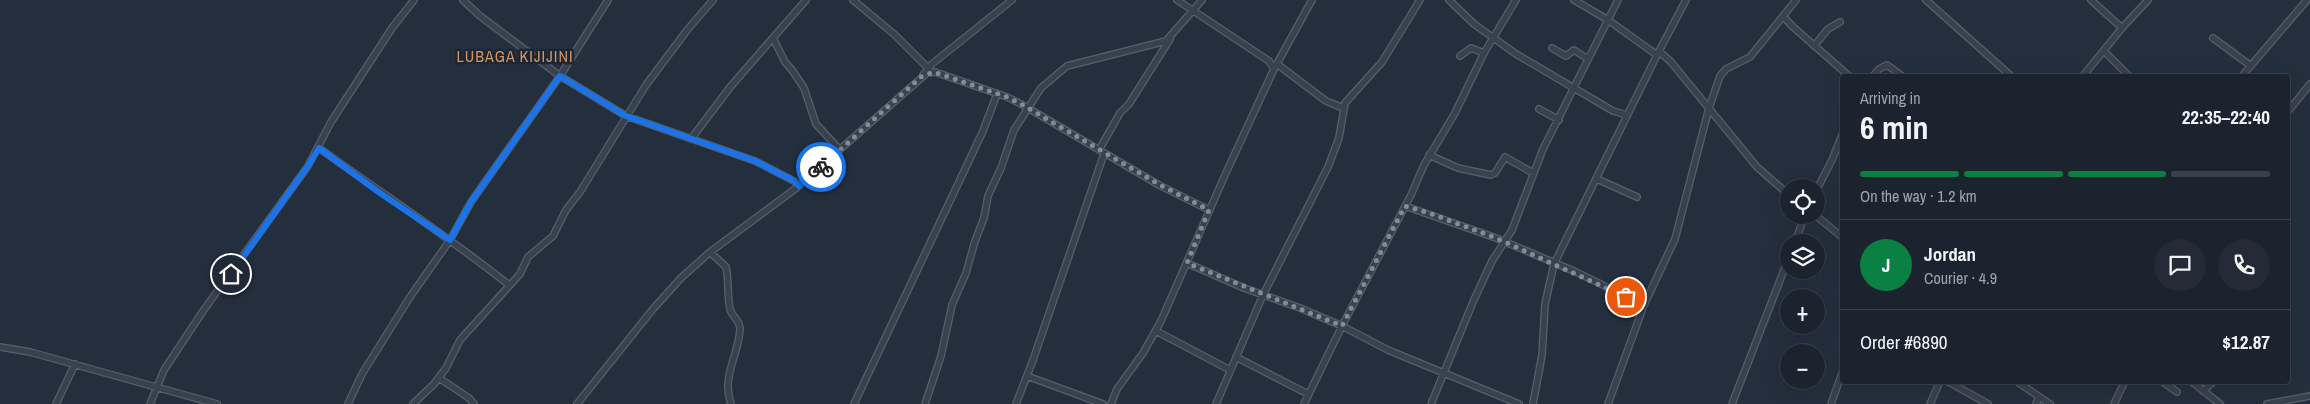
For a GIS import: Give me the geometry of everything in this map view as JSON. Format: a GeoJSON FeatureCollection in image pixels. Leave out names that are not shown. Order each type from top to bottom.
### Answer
{"type":"FeatureCollection","features":[{"type":"Feature","properties":{"kind":"street"},"geometry":{"type":"LineString","coordinates":[[150,404],[164,370],[308,166],[331,122],[392,28],[414,0]]}},
{"type":"Feature","properties":{"kind":"street"},"geometry":{"type":"LineString","coordinates":[[463,0],[480,16],[560,76],[626,116],[755,161],[786,176],[799,186]]}},
{"type":"Feature","properties":{"kind":"street"},"geometry":{"type":"LineString","coordinates":[[348,404],[362,374],[410,297],[450,240],[471,202],[560,76],[608,0]]}},
{"type":"Feature","properties":{"kind":"street"},"geometry":{"type":"LineString","coordinates":[[413,404],[439,378],[460,340],[520,274],[528,257],[553,236],[566,210],[580,192],[659,66],[713,0]]}},
{"type":"Feature","properties":{"kind":"street"},"geometry":{"type":"LineString","coordinates":[[691,139],[732,86],[806,0]]}},
{"type":"Feature","properties":{"kind":"street"},"geometry":{"type":"LineString","coordinates":[[853,0],[895,35],[928,68]]}},
{"type":"Feature","properties":{"kind":"street"},"geometry":{"type":"LineString","coordinates":[[576,404],[671,288],[710,252],[799,186],[922,76],[928,68],[1012,0]]}},
{"type":"Feature","properties":{"kind":"street"},"geometry":{"type":"LineString","coordinates":[[1177,0],[1269,61],[1277,64],[1326,100],[1344,108]]}},
{"type":"Feature","properties":{"kind":"street"},"geometry":{"type":"LineString","coordinates":[[1016,404],[1102,152],[1120,114],[1129,104],[1171,38],[1202,0]]}},
{"type":"Feature","properties":{"kind":"street"},"geometry":{"type":"LineString","coordinates":[[1111,404],[1117,390],[1156,331],[1209,210],[1277,64],[1312,0]]}},
{"type":"Feature","properties":{"kind":"street"},"geometry":{"type":"LineString","coordinates":[[1216,404],[1263,295],[1328,167],[1339,138],[1344,108],[1350,96],[1382,62],[1420,0]]}},
{"type":"Feature","properties":{"kind":"street"},"geometry":{"type":"LineString","coordinates":[[1449,0],[1474,24],[1529,62],[1616,113],[1627,115]]}},
{"type":"Feature","properties":{"kind":"street"},"geometry":{"type":"LineString","coordinates":[[1304,404],[1342,326],[1405,206],[1428,155],[1455,113],[1484,53],[1516,0]]}},
{"type":"Feature","properties":{"kind":"street"},"geometry":{"type":"LineString","coordinates":[[1574,0],[1658,53],[1709,108],[1757,167],[1780,187]]}},
{"type":"Feature","properties":{"kind":"street"},"geometry":{"type":"LineString","coordinates":[[1431,404],[1442,373],[1492,261],[1505,242],[1520,210],[1533,173],[1618,0]]}},
{"type":"Feature","properties":{"kind":"street"},"geometry":{"type":"LineString","coordinates":[[1533,404],[1542,355],[1545,304],[1554,264],[1686,0]]}},
{"type":"Feature","properties":{"kind":"street"},"geometry":{"type":"LineString","coordinates":[[1608,404],[1644,305],[1676,239],[1709,108],[1722,73],[1750,57],[1796,0]]}},
{"type":"Feature","properties":{"kind":"street"},"geometry":{"type":"LineString","coordinates":[[1926,0],[2010,74]]}},
{"type":"Feature","properties":{"kind":"street"},"geometry":{"type":"LineString","coordinates":[[2091,0],[2122,28]]}},
{"type":"Feature","properties":{"kind":"street"},"geometry":{"type":"LineString","coordinates":[[2085,74],[2122,28],[2148,0]]}},
{"type":"Feature","properties":{"kind":"street"},"geometry":{"type":"LineString","coordinates":[[2244,74],[2306,0]]}},
{"type":"Feature","properties":{"kind":"street"},"geometry":{"type":"LineString","coordinates":[[1783,16],[1847,74]]}},
{"type":"Feature","properties":{"kind":"street"},"geometry":{"type":"LineString","coordinates":[[1814,46],[1828,29],[1840,22]]}},
{"type":"Feature","properties":{"kind":"street"},"geometry":{"type":"LineString","coordinates":[[773,38],[782,58],[804,88],[816,124],[840,150]]}},
{"type":"Feature","properties":{"kind":"street"},"geometry":{"type":"LineString","coordinates":[[925,404],[941,356],[952,305],[966,273],[984,218],[988,196],[1001,168],[1014,130],[1041,88],[1067,66],[1140,49],[1171,38]]}},
{"type":"Feature","properties":{"kind":"street"},"geometry":{"type":"LineString","coordinates":[[2213,38],[2251,66]]}},
{"type":"Feature","properties":{"kind":"street"},"geometry":{"type":"LineString","coordinates":[[1460,56],[1471,48],[1484,53]]}},
{"type":"Feature","properties":{"kind":"street"},"geometry":{"type":"LineString","coordinates":[[1552,48],[1566,56],[1574,50],[1588,59]]}},
{"type":"Feature","properties":{"kind":"street"},"geometry":{"type":"LineString","coordinates":[[2104,52],[2127,74]]}},
{"type":"Feature","properties":{"kind":"street"},"geometry":{"type":"LineString","coordinates":[[1269,61],[1277,64]]}},
{"type":"Feature","properties":{"kind":"street"},"geometry":{"type":"LineString","coordinates":[[1875,74],[1879,69],[1887,66],[1899,74]]}},
{"type":"Feature","properties":{"kind":"street"},"geometry":{"type":"LineString","coordinates":[[922,76],[934,72],[996,94],[1028,108],[1160,185],[1209,210]]}},
{"type":"Feature","properties":{"kind":"street"},"geometry":{"type":"LineString","coordinates":[[2290,109],[2310,84]]}},
{"type":"Feature","properties":{"kind":"street"},"geometry":{"type":"LineString","coordinates":[[854,404],[984,131],[996,94]]}},
{"type":"Feature","properties":{"kind":"street"},"geometry":{"type":"LineString","coordinates":[[1539,109],[1559,120]]}},
{"type":"Feature","properties":{"kind":"street"},"geometry":{"type":"LineString","coordinates":[[1822,179],[1840,140]]}},
{"type":"Feature","properties":{"kind":"street"},"geometry":{"type":"LineString","coordinates":[[319,148],[377,191],[450,240],[510,285]]}},
{"type":"Feature","properties":{"kind":"street"},"geometry":{"type":"LineString","coordinates":[[1428,155],[1458,168],[1491,175],[1494,174],[1505,157],[1533,173]]}},
{"type":"Feature","properties":{"kind":"street"},"geometry":{"type":"LineString","coordinates":[[1597,179],[1637,197]]}},
{"type":"Feature","properties":{"kind":"street"},"geometry":{"type":"LineString","coordinates":[[1405,206],[1429,213],[1505,242],[1644,305]]}},
{"type":"Feature","properties":{"kind":"street"},"geometry":{"type":"LineString","coordinates":[[1825,223],[1840,235]]}},
{"type":"Feature","properties":{"kind":"street"},"geometry":{"type":"LineString","coordinates":[[710,252],[726,267],[730,309],[740,325],[738,343],[731,361],[728,388],[731,404]]}},
{"type":"Feature","properties":{"kind":"street"},"geometry":{"type":"LineString","coordinates":[[1187,263],[1342,326],[1388,350],[1519,404]]}},
{"type":"Feature","properties":{"kind":"street"},"geometry":{"type":"LineString","coordinates":[[1732,404],[1781,279]]}},
{"type":"Feature","properties":{"kind":"street"},"geometry":{"type":"LineString","coordinates":[[1156,331],[1230,370]]}},
{"type":"Feature","properties":{"kind":"street"},"geometry":{"type":"LineString","coordinates":[[0,347],[30,352],[217,404]]}},
{"type":"Feature","properties":{"kind":"street"},"geometry":{"type":"LineString","coordinates":[[1236,357],[1308,394]]}},
{"type":"Feature","properties":{"kind":"street"},"geometry":{"type":"LineString","coordinates":[[56,404],[75,364]]}},
{"type":"Feature","properties":{"kind":"street"},"geometry":{"type":"LineString","coordinates":[[1027,376],[1104,404]]}},
{"type":"Feature","properties":{"kind":"street"},"geometry":{"type":"LineString","coordinates":[[439,378],[469,398],[474,404]]}},
{"type":"Feature","properties":{"kind":"street"},"geometry":{"type":"LineString","coordinates":[[1831,404],[1840,379]]}},
{"type":"Feature","properties":{"kind":"street"},"geometry":{"type":"LineString","coordinates":[[1930,404],[1939,384]]}},
{"type":"Feature","properties":{"kind":"street"},"geometry":{"type":"LineString","coordinates":[[1952,384],[1988,404]]}},
{"type":"Feature","properties":{"kind":"street"},"geometry":{"type":"LineString","coordinates":[[2020,384],[2050,404]]}},
{"type":"Feature","properties":{"kind":"street"},"geometry":{"type":"LineString","coordinates":[[2114,404],[2124,384]]}},
{"type":"Feature","properties":{"kind":"street"},"geometry":{"type":"LineString","coordinates":[[2166,384],[2177,392]]}},
{"type":"Feature","properties":{"kind":"street"},"geometry":{"type":"LineString","coordinates":[[2195,384],[2220,404]]}},
{"type":"Feature","properties":{"kind":"street"},"geometry":{"type":"LineString","coordinates":[[2204,390],[2211,384]]}},
{"type":"Feature","properties":{"kind":"street"},"geometry":{"type":"LineString","coordinates":[[2267,404],[2310,396]]}},
{"type":"Feature","properties":{"kind":"street"},"geometry":{"type":"LineString","coordinates":[[2036,404],[2039,397]]}},
{"type":"Feature","properties":{"kind":"way so far"},"geometry":{"type":"LineString","coordinates":[[821,167],[922,76],[934,72],[1007,97],[1021,104],[1104,154],[1209,210],[1187,263],[1244,288],[1300,308],[1342,326],[1405,206],[1496,238],[1576,272],[1626,297]]}},
{"type":"Feature","properties":{"kind":"district","name":"LUBAGA KIJIJINI"},"geometry":{"type":"Point","coordinates":[515,56]}},
{"type":"Feature","properties":{"kind":"route"},"geometry":{"type":"LineString","coordinates":[[231,274],[319,148],[377,191],[450,240],[471,202],[560,76],[626,116],[755,161],[794,181],[799,186],[821,167]]}}]}
